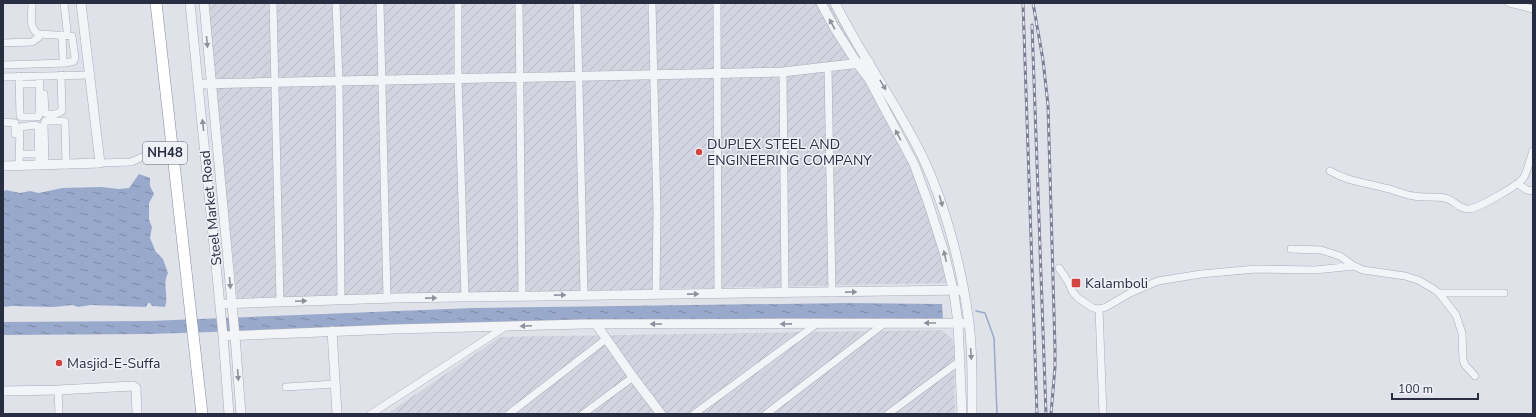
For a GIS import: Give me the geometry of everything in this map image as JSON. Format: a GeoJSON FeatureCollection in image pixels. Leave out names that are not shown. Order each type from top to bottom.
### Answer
{"type":"FeatureCollection","features":[{"type":"Feature","properties":{"kind":"highway","name":"NH48"},"geometry":{"type":"LineString","coordinates":[[148,3],[165,152],[185,302]]}},
{"type":"Feature","properties":{"kind":"highway","name":"NH48"},"geometry":{"type":"LineString","coordinates":[[156,3],[190,346],[194,414]]}},
{"type":"Feature","properties":{"kind":"highway","name":"NH48"},"geometry":{"type":"LineString","coordinates":[[190,346],[202,414]]}},
{"type":"Feature","properties":{"kind":"street"},"geometry":{"type":"LineString","coordinates":[[32,3],[32,28],[35,32],[39,34],[85,34]]}},
{"type":"Feature","properties":{"kind":"street"},"geometry":{"type":"LineString","coordinates":[[62,58],[68,33],[64,3]]}},
{"type":"Feature","properties":{"kind":"street"},"geometry":{"type":"LineString","coordinates":[[81,3],[100,163]]}},
{"type":"Feature","properties":{"kind":"street","name":"Steel Market Road"},"geometry":{"type":"LineString","coordinates":[[190,3],[220,304],[229,414]]}},
{"type":"Feature","properties":{"kind":"street","name":"Steel Market Road"},"geometry":{"type":"LineString","coordinates":[[204,3],[241,414]]}},
{"type":"Feature","properties":{"kind":"street"},"geometry":{"type":"LineString","coordinates":[[273,3],[280,302]]}},
{"type":"Feature","properties":{"kind":"street"},"geometry":{"type":"LineString","coordinates":[[336,3],[339,81],[341,300]]}},
{"type":"Feature","properties":{"kind":"street"},"geometry":{"type":"LineString","coordinates":[[380,3],[387,298]]}},
{"type":"Feature","properties":{"kind":"street"},"geometry":{"type":"LineString","coordinates":[[458,3],[458,78],[465,297]]}},
{"type":"Feature","properties":{"kind":"street"},"geometry":{"type":"LineString","coordinates":[[519,3],[522,296]]}},
{"type":"Feature","properties":{"kind":"street"},"geometry":{"type":"LineString","coordinates":[[577,3],[584,295]]}},
{"type":"Feature","properties":{"kind":"street"},"geometry":{"type":"LineString","coordinates":[[652,3],[657,211],[656,294]]}},
{"type":"Feature","properties":{"kind":"street"},"geometry":{"type":"LineString","coordinates":[[717,3],[718,294]]}},
{"type":"Feature","properties":{"kind":"street"},"geometry":{"type":"LineString","coordinates":[[821,3],[856,63],[869,79],[914,164],[928,202],[968,319],[972,357],[972,414]]}},
{"type":"Feature","properties":{"kind":"street"},"geometry":{"type":"LineString","coordinates":[[835,3],[844,21],[893,100],[923,158],[939,195],[951,235],[958,292],[962,414]]}},
{"type":"Feature","properties":{"kind":"street"},"geometry":{"type":"LineString","coordinates":[[1510,3],[1533,9]]}},
{"type":"Feature","properties":{"kind":"street"},"geometry":{"type":"LineString","coordinates":[[3,65],[66,63],[74,61],[75,58],[72,36],[68,33]]}},
{"type":"Feature","properties":{"kind":"street"},"geometry":{"type":"LineString","coordinates":[[3,43],[32,42],[39,37],[39,34]]}},
{"type":"Feature","properties":{"kind":"street"},"geometry":{"type":"LineString","coordinates":[[198,84],[783,72],[828,68],[869,62]]}},
{"type":"Feature","properties":{"kind":"street"},"geometry":{"type":"LineString","coordinates":[[828,68],[832,293]]}},
{"type":"Feature","properties":{"kind":"street"},"geometry":{"type":"LineString","coordinates":[[783,72],[785,293]]}},
{"type":"Feature","properties":{"kind":"street"},"geometry":{"type":"LineString","coordinates":[[42,76],[44,112],[47,114],[58,114],[62,111],[61,75]]}},
{"type":"Feature","properties":{"kind":"street"},"geometry":{"type":"LineString","coordinates":[[3,77],[90,75]]}},
{"type":"Feature","properties":{"kind":"street"},"geometry":{"type":"LineString","coordinates":[[19,76],[20,116],[38,117],[40,84],[42,76]]}},
{"type":"Feature","properties":{"kind":"street"},"geometry":{"type":"LineString","coordinates":[[19,84],[40,84]]}},
{"type":"Feature","properties":{"kind":"street"},"geometry":{"type":"LineString","coordinates":[[42,166],[45,121],[66,122],[66,164]]}},
{"type":"Feature","properties":{"kind":"street"},"geometry":{"type":"LineString","coordinates":[[3,122],[15,123],[18,166]]}},
{"type":"Feature","properties":{"kind":"street"},"geometry":{"type":"LineString","coordinates":[[18,166],[20,154],[20,127],[35,125],[38,126],[38,154],[42,166]]}},
{"type":"Feature","properties":{"kind":"street"},"geometry":{"type":"LineString","coordinates":[[1330,171],[1353,182],[1382,187],[1408,195],[1443,197],[1465,209],[1477,207],[1518,184],[1524,177],[1533,151]]}},
{"type":"Feature","properties":{"kind":"street"},"geometry":{"type":"LineString","coordinates":[[3,166],[42,166],[132,162],[154,152],[165,152]]}},
{"type":"Feature","properties":{"kind":"street"},"geometry":{"type":"LineString","coordinates":[[20,154],[38,154]]}},
{"type":"Feature","properties":{"kind":"street"},"geometry":{"type":"LineString","coordinates":[[1518,184],[1527,190],[1533,191]]}},
{"type":"Feature","properties":{"kind":"street"},"geometry":{"type":"LineString","coordinates":[[1291,248],[1321,250],[1340,256],[1354,266],[1363,270],[1405,276],[1418,280],[1439,293],[1456,315],[1462,333],[1463,360],[1465,365],[1475,376]]}},
{"type":"Feature","properties":{"kind":"street"},"geometry":{"type":"LineString","coordinates":[[1059,268],[1069,283],[1072,291],[1078,298],[1093,308],[1099,309],[1158,281],[1201,274],[1256,269],[1315,270],[1354,266]]}},
{"type":"Feature","properties":{"kind":"street"},"geometry":{"type":"LineString","coordinates":[[220,304],[387,298],[958,292]]}},
{"type":"Feature","properties":{"kind":"street"},"geometry":{"type":"LineString","coordinates":[[1439,293],[1504,294]]}},
{"type":"Feature","properties":{"kind":"street"},"geometry":{"type":"LineString","coordinates":[[1099,309],[1103,414]]}},
{"type":"Feature","properties":{"kind":"street"},"geometry":{"type":"LineString","coordinates":[[223,336],[332,331],[596,324],[818,324],[885,323],[968,319]]}},
{"type":"Feature","properties":{"kind":"street"},"geometry":{"type":"LineString","coordinates":[[766,414],[885,323]]}},
{"type":"Feature","properties":{"kind":"street"},"geometry":{"type":"LineString","coordinates":[[596,324],[661,414]]}},
{"type":"Feature","properties":{"kind":"street"},"geometry":{"type":"LineString","coordinates":[[694,414],[818,324]]}},
{"type":"Feature","properties":{"kind":"street"},"geometry":{"type":"LineString","coordinates":[[371,414],[504,327]]}},
{"type":"Feature","properties":{"kind":"street"},"geometry":{"type":"LineString","coordinates":[[332,331],[337,414]]}},
{"type":"Feature","properties":{"kind":"street"},"geometry":{"type":"LineString","coordinates":[[509,414],[606,339]]}},
{"type":"Feature","properties":{"kind":"street"},"geometry":{"type":"LineString","coordinates":[[888,414],[961,360]]}},
{"type":"Feature","properties":{"kind":"street"},"geometry":{"type":"LineString","coordinates":[[583,414],[633,377]]}},
{"type":"Feature","properties":{"kind":"street"},"geometry":{"type":"LineString","coordinates":[[286,387],[335,384]]}},
{"type":"Feature","properties":{"kind":"street"},"geometry":{"type":"LineString","coordinates":[[3,391],[133,386],[136,388],[137,414]]}},
{"type":"Feature","properties":{"kind":"street"},"geometry":{"type":"LineString","coordinates":[[58,390],[59,414]]}},
{"type":"Feature","properties":{"kind":"shaded area"},"geometry":{"type":"Polygon","coordinates":[[[206,3],[832,3],[892,120],[932,217],[947,283],[237,298],[206,3]]]}},
{"type":"Feature","properties":{"kind":"shaded area"},"geometry":{"type":"Polygon","coordinates":[[[942,330],[952,339],[954,343],[955,414],[387,414],[500,337],[942,330]]]}},
{"type":"Feature","properties":{"kind":"water"},"geometry":{"type":"Polygon","coordinates":[[[139,174],[150,178],[150,186],[154,194],[149,203],[149,220],[152,227],[150,238],[156,252],[163,259],[168,273],[166,277],[165,307],[152,306],[148,303],[146,307],[91,305],[78,307],[73,305],[54,307],[3,307],[3,192],[6,190],[20,193],[30,191],[39,193],[62,188],[129,188],[139,174]]]}},
{"type":"Feature","properties":{"kind":"water"},"geometry":{"type":"Polygon","coordinates":[[[848,303],[942,304],[943,320],[794,318],[475,323],[150,334],[3,335],[3,322],[149,321],[473,308],[848,303]]]}},
{"type":"Feature","properties":{"kind":"waterway"},"geometry":{"type":"LineString","coordinates":[[976,311],[985,313],[994,338],[997,414]]}},
{"type":"Feature","properties":{"kind":"railway"},"geometry":{"type":"LineString","coordinates":[[1023,3],[1037,414]]}},
{"type":"Feature","properties":{"kind":"railway"},"geometry":{"type":"LineString","coordinates":[[1033,3],[1043,60],[1048,105],[1055,348],[1051,414]]}},
{"type":"Feature","properties":{"kind":"railway"},"geometry":{"type":"LineString","coordinates":[[1032,25],[1046,414]]}},
{"type":"Feature","properties":{"kind":"place","name":"DUPLEX STEEL AND ENGINEERING COMPANY"},"geometry":{"type":"Point","coordinates":[699,152]}},
{"type":"Feature","properties":{"kind":"place","name":"Kalamboli"},"geometry":{"type":"Point","coordinates":[1076,283]}},
{"type":"Feature","properties":{"kind":"place","name":"Masjid-E-Suffa"},"geometry":{"type":"Point","coordinates":[59,363]}}]}
